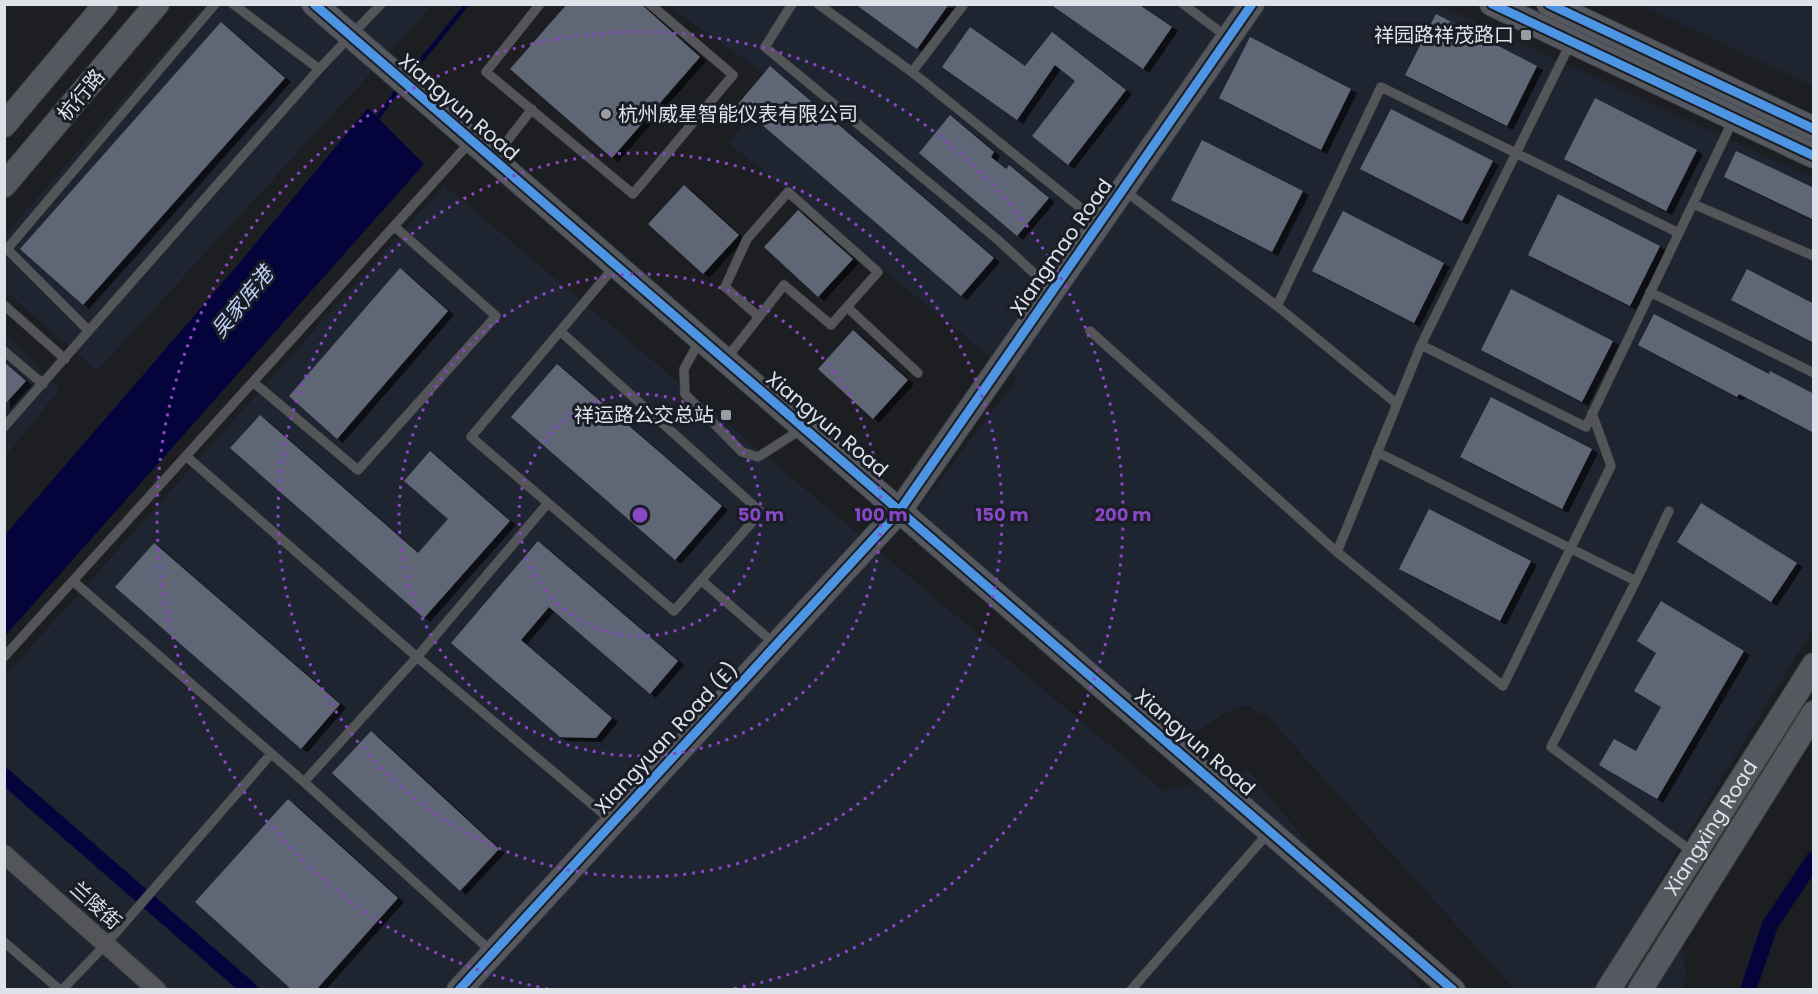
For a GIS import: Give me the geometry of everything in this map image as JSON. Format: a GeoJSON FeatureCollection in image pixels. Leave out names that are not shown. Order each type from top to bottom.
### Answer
{"type":"FeatureCollection","features":[{"type":"Feature","properties":{"kind":"street","name":"杭行路"},"geometry":{"type":"LineString","coordinates":[[4,124],[106,4]]}},
{"type":"Feature","properties":{"kind":"street","name":"杭行路"},"geometry":{"type":"LineString","coordinates":[[4,185],[157,4]]}},
{"type":"Feature","properties":{"kind":"street","name":"Xiangyun Road"},"geometry":{"type":"LineString","coordinates":[[314,4],[1453,990]]}},
{"type":"Feature","properties":{"kind":"street","name":"Xiangmao Road"},"geometry":{"type":"LineString","coordinates":[[900,510],[1252,4]]}},
{"type":"Feature","properties":{"kind":"street"},"geometry":{"type":"LineString","coordinates":[[1492,4],[1814,156]]}},
{"type":"Feature","properties":{"kind":"street"},"geometry":{"type":"LineString","coordinates":[[1550,4],[1814,129]]}},
{"type":"Feature","properties":{"kind":"street","name":"Xiangyuan Road (E)"},"geometry":{"type":"LineString","coordinates":[[459,990],[900,510]]}},
{"type":"Feature","properties":{"kind":"street","name":"Xiangxing Road"},"geometry":{"type":"LineString","coordinates":[[1608,990],[1814,665]]}},
{"type":"Feature","properties":{"kind":"street","name":"Xiangxing Road"},"geometry":{"type":"LineString","coordinates":[[1640,990],[1814,713]]}},
{"type":"Feature","properties":{"kind":"street","name":"兰陵街"},"geometry":{"type":"LineString","coordinates":[[4,854],[157,990]]}},
{"type":"Feature","properties":{"kind":"lane"},"geometry":{"type":"LineString","coordinates":[[89,331],[7,249],[215,4]]}},
{"type":"Feature","properties":{"kind":"lane"},"geometry":{"type":"LineString","coordinates":[[234,4],[319,69]]}},
{"type":"Feature","properties":{"kind":"lane"},"geometry":{"type":"LineString","coordinates":[[4,427],[66,360],[319,69],[381,4]]}},
{"type":"Feature","properties":{"kind":"lane"},"geometry":{"type":"LineString","coordinates":[[540,4],[486,72],[633,194],[733,75],[650,4]]}},
{"type":"Feature","properties":{"kind":"lane"},"geometry":{"type":"LineString","coordinates":[[792,4],[765,47],[998,240],[1053,290]]}},
{"type":"Feature","properties":{"kind":"lane"},"geometry":{"type":"LineString","coordinates":[[818,4],[912,72],[1100,223]]}},
{"type":"Feature","properties":{"kind":"lane"},"geometry":{"type":"LineString","coordinates":[[912,72],[963,4]]}},
{"type":"Feature","properties":{"kind":"lane"},"geometry":{"type":"LineString","coordinates":[[1183,4],[1228,38]]}},
{"type":"Feature","properties":{"kind":"lane"},"geometry":{"type":"LineString","coordinates":[[1336,552],[1421,345],[1571,41]]}},
{"type":"Feature","properties":{"kind":"lane"},"geometry":{"type":"LineString","coordinates":[[1277,306],[1381,87],[1679,233]]}},
{"type":"Feature","properties":{"kind":"lane"},"geometry":{"type":"LineString","coordinates":[[492,160],[532,109]]}},
{"type":"Feature","properties":{"kind":"lane"},"geometry":{"type":"LineString","coordinates":[[1421,345],[1586,427],[1734,118]]}},
{"type":"Feature","properties":{"kind":"lane"},"geometry":{"type":"LineString","coordinates":[[4,657],[471,141]]}},
{"type":"Feature","properties":{"kind":"lane"},"geometry":{"type":"LineString","coordinates":[[1123,190],[1277,306],[1397,404]]}},
{"type":"Feature","properties":{"kind":"lane"},"geometry":{"type":"LineString","coordinates":[[724,360],[759,317],[784,285],[831,325],[878,273],[788,192],[747,239],[725,287],[759,317]]}},
{"type":"Feature","properties":{"kind":"lane"},"geometry":{"type":"LineString","coordinates":[[1693,204],[1814,256]]}},
{"type":"Feature","properties":{"kind":"lane"},"geometry":{"type":"LineString","coordinates":[[253,382],[358,470],[496,316],[394,226]]}},
{"type":"Feature","properties":{"kind":"lane"},"geometry":{"type":"LineString","coordinates":[[560,331],[761,512],[674,611],[471,437],[560,331],[615,266]]}},
{"type":"Feature","properties":{"kind":"lane"},"geometry":{"type":"LineString","coordinates":[[1650,292],[1814,373]]}},
{"type":"Feature","properties":{"kind":"lane"},"geometry":{"type":"LineString","coordinates":[[4,305],[66,360]]}},
{"type":"Feature","properties":{"kind":"lane"},"geometry":{"type":"LineString","coordinates":[[847,307],[918,373]]}},
{"type":"Feature","properties":{"kind":"lane"},"geometry":{"type":"LineString","coordinates":[[1090,331],[1336,552],[1503,686],[1611,466],[1592,413]]}},
{"type":"Feature","properties":{"kind":"lane"},"geometry":{"type":"LineString","coordinates":[[700,340],[684,369],[685,394],[742,452],[758,457],[804,428]]}},
{"type":"Feature","properties":{"kind":"lane"},"geometry":{"type":"LineString","coordinates":[[4,351],[43,384]]}},
{"type":"Feature","properties":{"kind":"lane"},"geometry":{"type":"LineString","coordinates":[[1377,452],[1636,581]]}},
{"type":"Feature","properties":{"kind":"lane"},"geometry":{"type":"LineString","coordinates":[[186,456],[417,657],[613,822]]}},
{"type":"Feature","properties":{"kind":"lane"},"geometry":{"type":"LineString","coordinates":[[304,782],[417,657],[548,503]]}},
{"type":"Feature","properties":{"kind":"lane"},"geometry":{"type":"LineString","coordinates":[[1669,512],[1551,747],[1694,853]]}},
{"type":"Feature","properties":{"kind":"lane"},"geometry":{"type":"LineString","coordinates":[[701,580],[776,645]]}},
{"type":"Feature","properties":{"kind":"lane"},"geometry":{"type":"LineString","coordinates":[[73,581],[304,782],[493,953]]}},
{"type":"Feature","properties":{"kind":"lane"},"geometry":{"type":"LineString","coordinates":[[4,942],[61,990],[106,944],[272,754]]}},
{"type":"Feature","properties":{"kind":"lane"},"geometry":{"type":"LineString","coordinates":[[1131,990],[1270,831]]}},
{"type":"Feature","properties":{"kind":"shaded area"},"geometry":{"type":"Polygon","coordinates":[[[204,5],[433,5],[97,371],[5,291],[5,235],[204,5]]]}},
{"type":"Feature","properties":{"kind":"shaded area"},"geometry":{"type":"Polygon","coordinates":[[[666,5],[1439,5],[1813,178],[1813,628],[1647,902],[1683,953],[1686,974],[1682,989],[1514,989],[1269,718],[1246,705],[1223,714],[1183,740],[918,509],[1017,379],[729,143],[776,81],[666,5]]]}},
{"type":"Feature","properties":{"kind":"shaded area"},"geometry":{"type":"Polygon","coordinates":[[[1640,5],[1813,5],[1813,86],[1651,10],[1640,5]]]}},
{"type":"Feature","properties":{"kind":"shaded area"},"geometry":{"type":"Polygon","coordinates":[[[444,185],[1164,791],[1249,770],[1422,989],[5,990],[5,676],[444,185]]]}},
{"type":"Feature","properties":{"kind":"shaded area"},"geometry":{"type":"Polygon","coordinates":[[[5,333],[60,389],[5,457],[5,333]]]}},
{"type":"Feature","properties":{"kind":"water"},"geometry":{"type":"Polygon","coordinates":[[[368,108],[424,164],[5,636],[5,535],[231,273],[368,108]]]}},
{"type":"Feature","properties":{"kind":"building","name":"杭州威星智能仪表有限公司"},"geometry":{"type":"Polygon","coordinates":[[[567,4],[641,4],[700,57],[612,158],[510,69],[567,4]]]}},
{"type":"Feature","properties":{"kind":"building"},"geometry":{"type":"Polygon","coordinates":[[[855,4],[949,4],[917,49],[855,4]]]}},
{"type":"Feature","properties":{"kind":"building"},"geometry":{"type":"Polygon","coordinates":[[[1050,4],[1138,4],[1172,27],[1143,69],[1050,4]]]}},
{"type":"Feature","properties":{"kind":"building"},"geometry":{"type":"Polygon","coordinates":[[[1436,14],[1537,66],[1507,126],[1405,75],[1436,14]]]}},
{"type":"Feature","properties":{"kind":"building"},"geometry":{"type":"Polygon","coordinates":[[[221,22],[285,78],[83,305],[20,249],[221,22]]]}},
{"type":"Feature","properties":{"kind":"building"},"geometry":{"type":"Polygon","coordinates":[[[970,27],[1025,66],[1052,32],[1126,90],[1068,165],[1032,136],[1075,81],[1055,65],[1017,120],[942,67],[970,27]]]}},
{"type":"Feature","properties":{"kind":"building"},"geometry":{"type":"Polygon","coordinates":[[[1250,37],[1351,89],[1321,150],[1219,98],[1250,37]]]}},
{"type":"Feature","properties":{"kind":"building"},"geometry":{"type":"Polygon","coordinates":[[[770,66],[994,258],[961,296],[738,104],[770,66]]]}},
{"type":"Feature","properties":{"kind":"building"},"geometry":{"type":"Polygon","coordinates":[[[1595,98],[1697,150],[1666,211],[1564,159],[1595,98]]]}},
{"type":"Feature","properties":{"kind":"building"},"geometry":{"type":"Polygon","coordinates":[[[1391,109],[1493,161],[1462,221],[1360,169],[1391,109]]]}},
{"type":"Feature","properties":{"kind":"building"},"geometry":{"type":"Polygon","coordinates":[[[950,115],[994,152],[991,157],[1006,169],[1009,165],[1049,198],[1017,236],[919,153],[950,115]]]}},
{"type":"Feature","properties":{"kind":"building"},"geometry":{"type":"Polygon","coordinates":[[[1202,140],[1303,191],[1272,252],[1171,200],[1202,140]]]}},
{"type":"Feature","properties":{"kind":"building"},"geometry":{"type":"Polygon","coordinates":[[[1736,151],[1814,188],[1814,220],[1724,177],[1736,151]]]}},
{"type":"Feature","properties":{"kind":"building"},"geometry":{"type":"Polygon","coordinates":[[[684,185],[739,235],[703,274],[648,224],[684,185]]]}},
{"type":"Feature","properties":{"kind":"building"},"geometry":{"type":"Polygon","coordinates":[[[1558,194],[1660,246],[1630,306],[1528,255],[1558,194]]]}},
{"type":"Feature","properties":{"kind":"building"},"geometry":{"type":"Polygon","coordinates":[[[798,210],[853,259],[818,297],[764,247],[798,210]]]}},
{"type":"Feature","properties":{"kind":"building"},"geometry":{"type":"Polygon","coordinates":[[[1343,211],[1444,263],[1414,323],[1312,271],[1343,211]]]}},
{"type":"Feature","properties":{"kind":"building"},"geometry":{"type":"Polygon","coordinates":[[[400,268],[448,311],[337,439],[289,396],[400,268]]]}},
{"type":"Feature","properties":{"kind":"building"},"geometry":{"type":"Polygon","coordinates":[[[1747,269],[1814,304],[1814,343],[1731,300],[1747,269]]]}},
{"type":"Feature","properties":{"kind":"building"},"geometry":{"type":"Polygon","coordinates":[[[1511,289],[1613,341],[1582,402],[1481,350],[1511,289]]]}},
{"type":"Feature","properties":{"kind":"building"},"geometry":{"type":"Polygon","coordinates":[[[1654,314],[1769,374],[1770,371],[1814,394],[1814,433],[1739,394],[1737,397],[1638,345],[1654,314]]]}},
{"type":"Feature","properties":{"kind":"building"},"geometry":{"type":"Polygon","coordinates":[[[853,330],[908,380],[873,419],[818,369],[853,330]]]}},
{"type":"Feature","properties":{"kind":"building"},"geometry":{"type":"Polygon","coordinates":[[[4,362],[26,381],[4,405],[4,362]]]}},
{"type":"Feature","properties":{"kind":"building"},"geometry":{"type":"Polygon","coordinates":[[[557,364],[722,506],[675,560],[511,417],[557,364]]]}},
{"type":"Feature","properties":{"kind":"building"},"geometry":{"type":"Polygon","coordinates":[[[1491,397],[1592,449],[1562,509],[1460,457],[1491,397]]]}},
{"type":"Feature","properties":{"kind":"building"},"geometry":{"type":"Polygon","coordinates":[[[260,415],[418,553],[448,519],[404,481],[430,451],[510,521],[424,618],[230,448],[260,415]]]}},
{"type":"Feature","properties":{"kind":"building"},"geometry":{"type":"Polygon","coordinates":[[[1701,503],[1797,563],[1771,602],[1677,542],[1701,503]]]}},
{"type":"Feature","properties":{"kind":"building"},"geometry":{"type":"Polygon","coordinates":[[[1429,509],[1531,561],[1500,621],[1399,569],[1429,509]]]}},
{"type":"Feature","properties":{"kind":"building"},"geometry":{"type":"Polygon","coordinates":[[[538,541],[678,661],[650,694],[549,607],[521,640],[612,718],[596,738],[560,737],[451,643],[538,541]]]}},
{"type":"Feature","properties":{"kind":"building"},"geometry":{"type":"Polygon","coordinates":[[[154,543],[340,704],[301,749],[115,587],[154,543]]]}},
{"type":"Feature","properties":{"kind":"building"},"geometry":{"type":"Polygon","coordinates":[[[1661,601],[1744,651],[1657,799],[1599,765],[1614,739],[1636,751],[1661,707],[1634,691],[1656,653],[1637,641],[1661,601]]]}},
{"type":"Feature","properties":{"kind":"building"},"geometry":{"type":"Polygon","coordinates":[[[371,731],[499,849],[460,891],[332,773],[371,731]]]}},
{"type":"Feature","properties":{"kind":"building"},"geometry":{"type":"Polygon","coordinates":[[[288,799],[398,898],[316,990],[292,990],[195,902],[288,799]]]}},
{"type":"Feature","properties":{"kind":"waterway","name":"吴家库港"},"geometry":{"type":"LineString","coordinates":[[408,77],[467,4]]}},
{"type":"Feature","properties":{"kind":"waterway","name":"吴家库港"},"geometry":{"type":"LineString","coordinates":[[374,123],[399,88]]}},
{"type":"Feature","properties":{"kind":"waterway"},"geometry":{"type":"LineString","coordinates":[[4,776],[250,990]]}},
{"type":"Feature","properties":{"kind":"waterway"},"geometry":{"type":"LineString","coordinates":[[1748,990],[1770,925],[1814,859]]}},
{"type":"Feature","properties":{"kind":"cycle path"},"geometry":{"type":"LineString","coordinates":[[314,4],[1453,990]]}},
{"type":"Feature","properties":{"kind":"cycle path"},"geometry":{"type":"LineString","coordinates":[[459,990],[900,510],[1252,4]]}},
{"type":"Feature","properties":{"kind":"cycle path"},"geometry":{"type":"LineString","coordinates":[[1492,4],[1814,156]]}},
{"type":"Feature","properties":{"kind":"cycle path"},"geometry":{"type":"LineString","coordinates":[[1549,4],[1814,129]]}},
{"type":"Feature","properties":{"kind":"place","name":"祥园路祥茂路口"},"geometry":{"type":"Point","coordinates":[1526,35]}},
{"type":"Feature","properties":{"kind":"place","name":"杭州威星智能仪表有限公司"},"geometry":{"type":"Point","coordinates":[606,114]}},
{"type":"Feature","properties":{"kind":"place","name":"祥运路公交总站"},"geometry":{"type":"Point","coordinates":[726,415]}}]}
